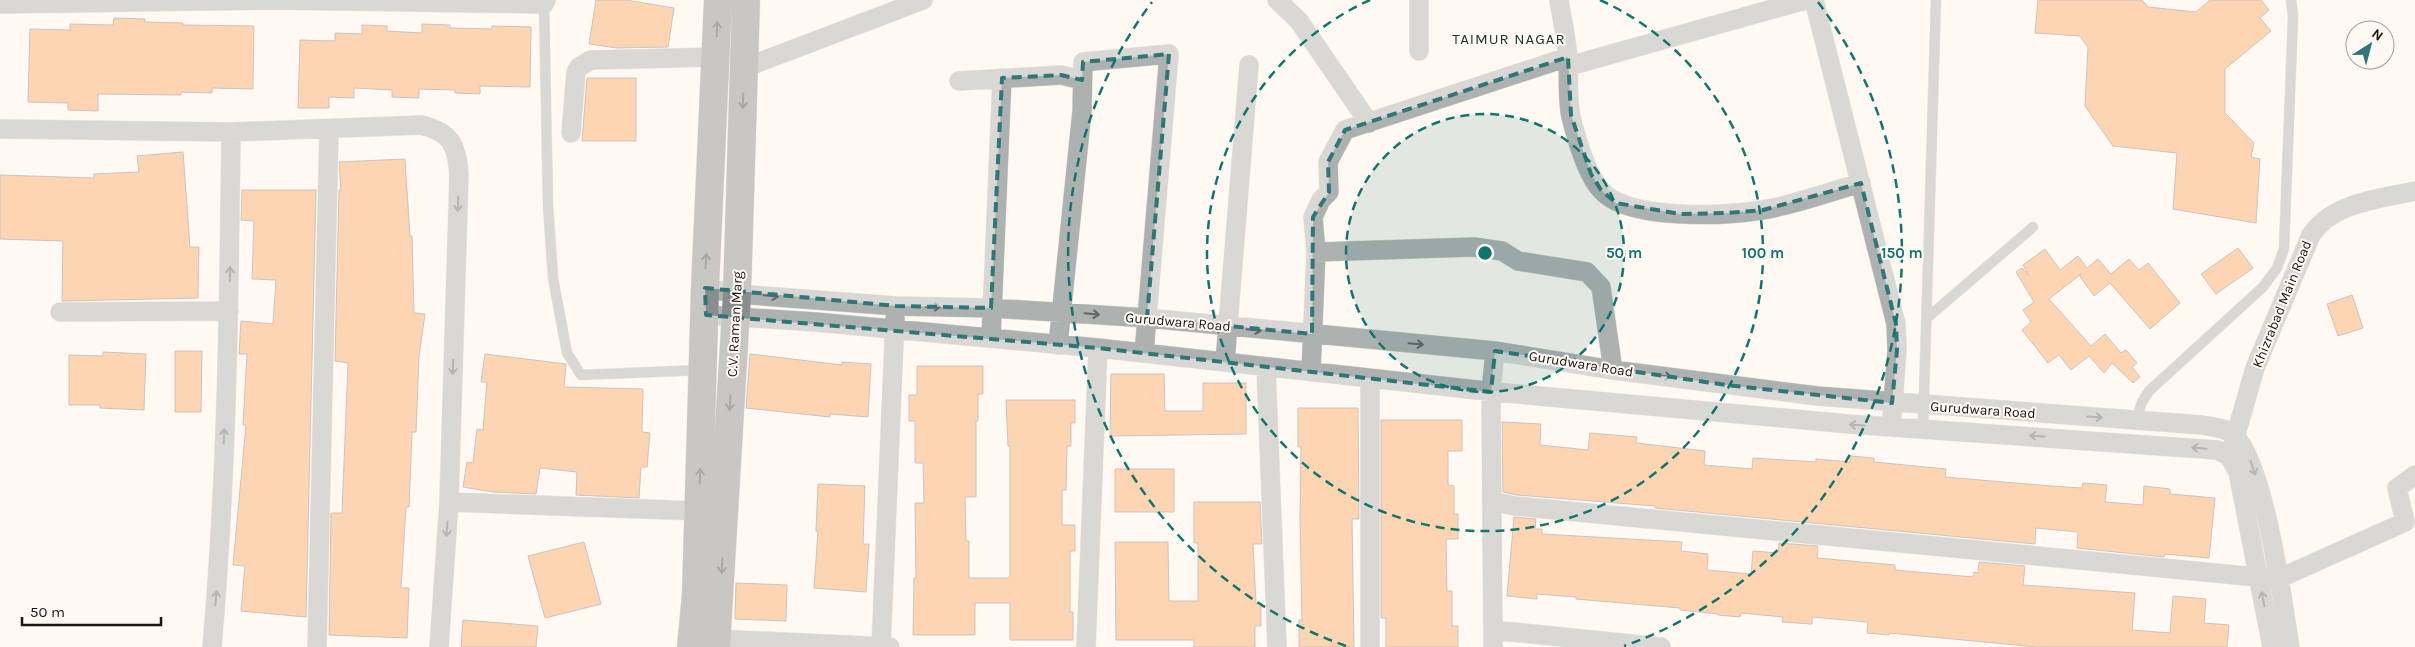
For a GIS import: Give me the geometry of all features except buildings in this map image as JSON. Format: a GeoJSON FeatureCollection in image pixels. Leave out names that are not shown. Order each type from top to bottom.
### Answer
{"type":"FeatureCollection","features":[{"type":"Feature","properties":{"kind":"main road","name":"C.V. Raman Marg"},"geometry":{"type":"LineString","coordinates":[[691,647],[696,594],[706,315],[705,288],[718,0]]}},
{"type":"Feature","properties":{"kind":"main road","name":"C.V. Raman Marg"},"geometry":{"type":"LineString","coordinates":[[716,643],[736,305],[746,0]]}},
{"type":"Feature","properties":{"kind":"street"},"geometry":{"type":"LineString","coordinates":[[0,4],[274,0],[545,2]]}},
{"type":"Feature","properties":{"kind":"street"},"geometry":{"type":"LineString","coordinates":[[744,68],[923,0]]}},
{"type":"Feature","properties":{"kind":"street"},"geometry":{"type":"LineString","coordinates":[[1278,0],[1299,21],[1369,123]]}},
{"type":"Feature","properties":{"kind":"street"},"geometry":{"type":"LineString","coordinates":[[1419,0],[1419,51]]}},
{"type":"Feature","properties":{"kind":"street"},"geometry":{"type":"LineString","coordinates":[[1559,0],[1568,61],[1571,116],[1591,174],[1601,190],[1616,203],[1630,208],[1680,214],[1728,213],[1763,210],[1861,183]]}},
{"type":"Feature","properties":{"kind":"street"},"geometry":{"type":"LineString","coordinates":[[1311,372],[1316,252],[1313,216],[1329,192],[1328,162],[1345,130],[1568,61],[1805,0]]}},
{"type":"Feature","properties":{"kind":"street"},"geometry":{"type":"LineString","coordinates":[[1814,0],[1896,324],[1897,350],[1892,403],[1892,427]]}},
{"type":"Feature","properties":{"kind":"street"},"geometry":{"type":"LineString","coordinates":[[1058,345],[1082,111],[1083,62],[1169,54],[1144,353]]}},
{"type":"Feature","properties":{"kind":"street"},"geometry":{"type":"LineString","coordinates":[[571,133],[576,72],[584,63],[591,60],[716,57]]}},
{"type":"Feature","properties":{"kind":"street"},"geometry":{"type":"LineString","coordinates":[[1224,362],[1248,65]]}},
{"type":"Feature","properties":{"kind":"street"},"geometry":{"type":"LineString","coordinates":[[959,81],[1061,75],[1082,80]]}},
{"type":"Feature","properties":{"kind":"street"},"geometry":{"type":"LineString","coordinates":[[992,338],[991,308],[1002,78]]}},
{"type":"Feature","properties":{"kind":"street"},"geometry":{"type":"LineString","coordinates":[[0,129],[231,132],[329,130],[421,125],[438,129],[451,140],[458,156],[459,175],[449,502],[439,647]]}},
{"type":"Feature","properties":{"kind":"street"},"geometry":{"type":"LineString","coordinates":[[317,647],[329,130]]}},
{"type":"Feature","properties":{"kind":"street"},"geometry":{"type":"LineString","coordinates":[[212,647],[219,570],[229,310],[231,132]]}},
{"type":"Feature","properties":{"kind":"street","name":"Khizrabad Main Road"},"geometry":{"type":"LineString","coordinates":[[2228,456],[2237,438],[2255,368],[2316,227],[2336,212],[2415,191]]}},
{"type":"Feature","properties":{"kind":"street"},"geometry":{"type":"LineString","coordinates":[[1316,252],[1474,247],[1502,251],[1518,262],[1587,272],[1601,287],[1612,370]]}},
{"type":"Feature","properties":{"kind":"street","name":"Gurudwara Road"},"geometry":{"type":"LineString","coordinates":[[705,288],[736,305],[991,308],[1061,312],[1147,318],[1495,351],[1612,370],[1817,396],[1924,406],[2202,425],[2220,428],[2237,438]]}},
{"type":"Feature","properties":{"kind":"street"},"geometry":{"type":"LineString","coordinates":[[706,315],[736,305],[894,329],[1098,348],[1370,380],[1491,392],[1892,427],[2217,450],[2228,456],[2238,472],[2272,647]]}},
{"type":"Feature","properties":{"kind":"street"},"geometry":{"type":"LineString","coordinates":[[881,647],[896,306]]}},
{"type":"Feature","properties":{"kind":"street"},"geometry":{"type":"LineString","coordinates":[[60,312],[229,310]]}},
{"type":"Feature","properties":{"kind":"street"},"geometry":{"type":"LineString","coordinates":[[1086,647],[1098,348]]}},
{"type":"Feature","properties":{"kind":"street"},"geometry":{"type":"LineString","coordinates":[[1495,351],[1491,392],[1493,639],[1661,647]]}},
{"type":"Feature","properties":{"kind":"street"},"geometry":{"type":"LineString","coordinates":[[1266,367],[1277,647]]}},
{"type":"Feature","properties":{"kind":"street"},"geometry":{"type":"LineString","coordinates":[[1370,380],[1370,647]]}},
{"type":"Feature","properties":{"kind":"street"},"geometry":{"type":"LineString","coordinates":[[2237,438],[2250,460],[2259,487],[2290,647]]}},
{"type":"Feature","properties":{"kind":"street"},"geometry":{"type":"LineString","coordinates":[[1492,502],[1525,507],[2278,579],[2405,522],[2397,488],[2415,475]]}},
{"type":"Feature","properties":{"kind":"street"},"geometry":{"type":"LineString","coordinates":[[449,502],[699,511]]}},
{"type":"Feature","properties":{"kind":"street"},"geometry":{"type":"LineString","coordinates":[[716,643],[890,647]]}},
{"type":"Feature","properties":{"kind":"lane"},"geometry":{"type":"LineString","coordinates":[[1923,429],[1936,0]]}},
{"type":"Feature","properties":{"kind":"lane"},"geometry":{"type":"LineString","coordinates":[[2136,420],[2142,402],[2149,391],[2263,287],[2280,262],[2284,249],[2293,16],[2291,0]]}},
{"type":"Feature","properties":{"kind":"lane"},"geometry":{"type":"LineString","coordinates":[[545,2],[548,205],[552,260],[567,353],[581,375],[704,370]]}},
{"type":"Feature","properties":{"kind":"lane"},"geometry":{"type":"LineString","coordinates":[[1927,318],[2033,227]]}},
{"type":"Feature","properties":{"kind":"highlighted area"},"geometry":{"type":"Polygon","coordinates":[[[1169,54],[1147,318],[1312,334],[1313,217],[1329,192],[1328,162],[1345,130],[1568,57],[1571,115],[1591,174],[1601,190],[1616,203],[1680,214],[1728,213],[1763,210],[1861,183],[1896,324],[1897,350],[1892,403],[1726,385],[1495,351],[1491,392],[1098,348],[706,315],[705,288],[896,306],[991,308],[1002,78],[1061,75],[1082,80],[1083,62],[1169,54]]]}},
{"type":"Feature","properties":{"kind":"district","name":"TAIMUR NAGAR"},"geometry":{"type":"Point","coordinates":[1509,39]}}]}
